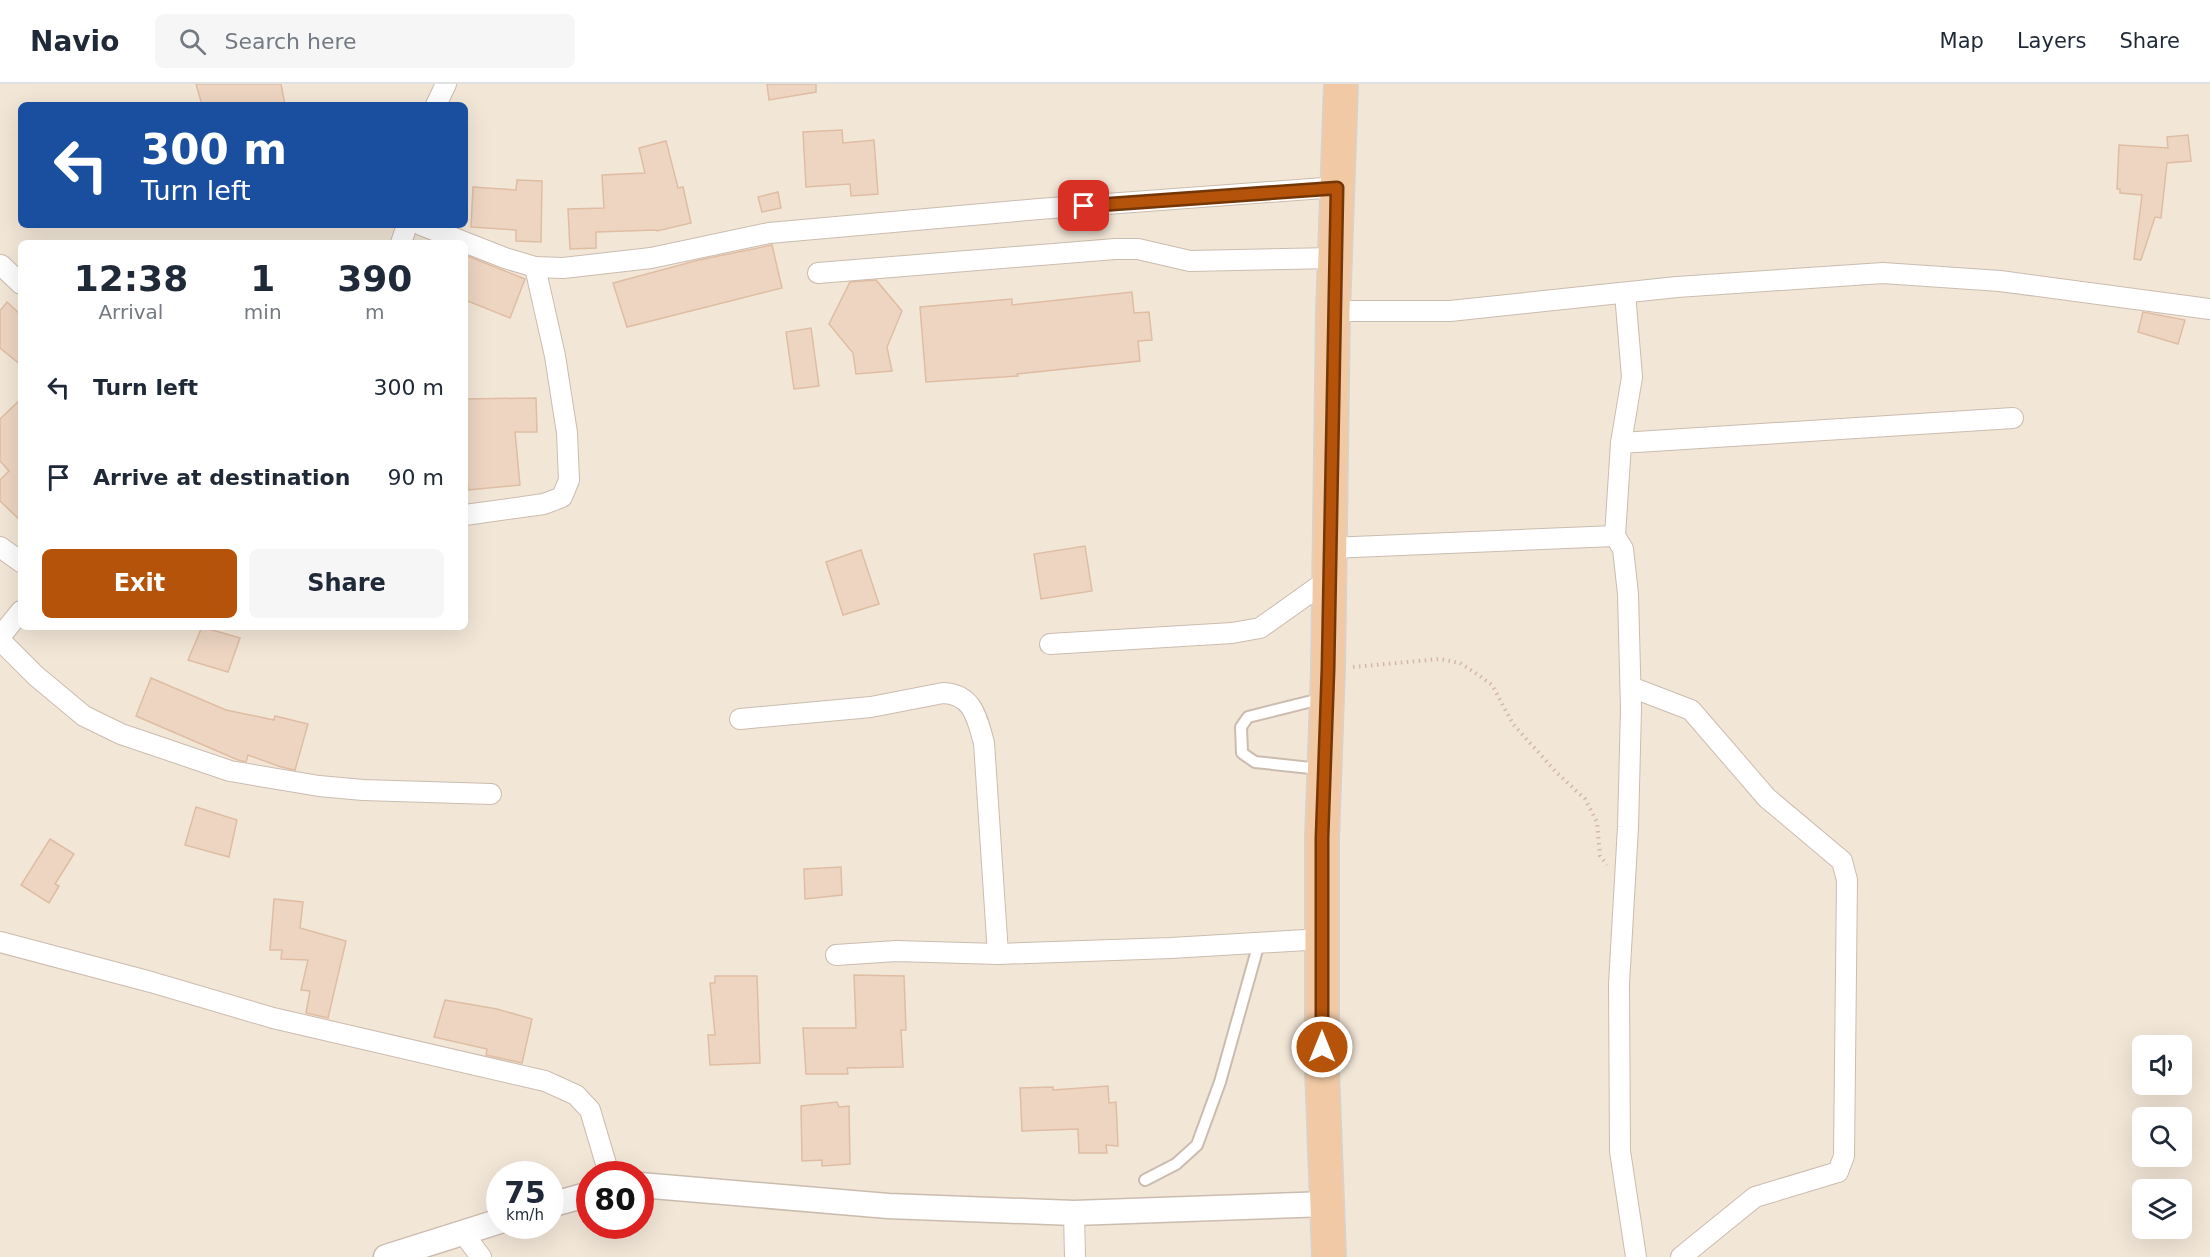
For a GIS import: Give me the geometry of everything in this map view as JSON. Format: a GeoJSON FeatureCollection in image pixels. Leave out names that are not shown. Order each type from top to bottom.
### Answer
{"type":"FeatureCollection","features":[{"type":"Feature","properties":{"kind":"highway"},"geometry":{"type":"LineString","coordinates":[[1329,1257],[1322,1069],[1322,838],[1328,683],[1333,311],[1341,84]]}},
{"type":"Feature","properties":{"kind":"street"},"geometry":{"type":"LineString","coordinates":[[437,102],[446,84]]}},
{"type":"Feature","properties":{"kind":"street"},"geometry":{"type":"LineString","coordinates":[[468,243],[535,267],[564,268],[651,258],[769,233],[1039,209],[1337,188]]}},
{"type":"Feature","properties":{"kind":"street"},"geometry":{"type":"LineString","coordinates":[[429,228],[459,240]]}},
{"type":"Feature","properties":{"kind":"street"},"geometry":{"type":"LineString","coordinates":[[818,273],[1115,249],[1138,249],[1190,261],[1335,258]]}},
{"type":"Feature","properties":{"kind":"street"},"geometry":{"type":"LineString","coordinates":[[1,265],[18,281]]}},
{"type":"Feature","properties":{"kind":"street"},"geometry":{"type":"LineString","coordinates":[[468,515],[544,504],[562,497],[569,480],[567,433],[555,356],[535,267]]}},
{"type":"Feature","properties":{"kind":"street"},"geometry":{"type":"LineString","coordinates":[[1333,311],[1450,311],[1779,279],[1882,273],[2000,281],[2210,309]]}},
{"type":"Feature","properties":{"kind":"street"},"geometry":{"type":"LineString","coordinates":[[1625,293],[1632,377],[1621,443],[1615,536],[1623,549],[1628,594],[1630,687],[1626,873],[1619,984],[1620,1150],[1636,1257]]}},
{"type":"Feature","properties":{"kind":"street"},"geometry":{"type":"LineString","coordinates":[[1621,443],[2013,418]]}},
{"type":"Feature","properties":{"kind":"street"},"geometry":{"type":"LineString","coordinates":[[1050,644],[1232,633],[1260,628],[1330,563],[1615,536]]}},
{"type":"Feature","properties":{"kind":"street"},"geometry":{"type":"LineString","coordinates":[[0,547],[18,560]]}},
{"type":"Feature","properties":{"kind":"street"},"geometry":{"type":"LineString","coordinates":[[18,615],[0,639],[36,676],[84,716],[121,734],[230,771],[341,788],[399,793],[491,794]]}},
{"type":"Feature","properties":{"kind":"street"},"geometry":{"type":"LineString","coordinates":[[1630,687],[1691,710],[1767,798],[1842,861],[1847,880],[1844,1156],[1838,1172],[1755,1197],[1681,1257]]}},
{"type":"Feature","properties":{"kind":"street"},"geometry":{"type":"LineString","coordinates":[[740,719],[871,707],[943,693],[953,693],[969,704],[978,718],[984,742],[998,954]]}},
{"type":"Feature","properties":{"kind":"street"},"geometry":{"type":"LineString","coordinates":[[836,955],[896,951],[998,954],[1323,939]]}},
{"type":"Feature","properties":{"kind":"street"},"geometry":{"type":"LineString","coordinates":[[0,942],[152,982],[273,1018],[545,1081],[576,1095],[590,1110],[605,1161]]}},
{"type":"Feature","properties":{"kind":"street"},"geometry":{"type":"LineString","coordinates":[[654,1186],[888,1206],[1074,1213],[1327,1204]]}},
{"type":"Feature","properties":{"kind":"street"},"geometry":{"type":"LineString","coordinates":[[1074,1213],[1075,1257]]}},
{"type":"Feature","properties":{"kind":"street"},"geometry":{"type":"LineString","coordinates":[[386,1257],[486,1226]]}},
{"type":"Feature","properties":{"kind":"street"},"geometry":{"type":"LineString","coordinates":[[463,1233],[481,1257]]}},
{"type":"Feature","properties":{"kind":"lane"},"geometry":{"type":"LineString","coordinates":[[1324,770],[1255,762],[1242,753],[1241,727],[1248,717],[1328,683]]}},
{"type":"Feature","properties":{"kind":"lane"},"geometry":{"type":"LineString","coordinates":[[1145,1180],[1176,1164],[1197,1145],[1220,1082],[1259,943]]}},
{"type":"Feature","properties":{"kind":"path"},"geometry":{"type":"LineString","coordinates":[[1328,683],[1440,659],[1460,663],[1492,685],[1513,724],[1555,771],[1585,799],[1597,822],[1600,856],[1606,865],[1626,873]]}},
{"type":"Feature","properties":{"kind":"shaded area"},"geometry":{"type":"Polygon","coordinates":[[[0,84],[2210,84],[2210,1257],[0,1257],[0,84]]]}},
{"type":"Feature","properties":{"kind":"building"},"geometry":{"type":"Polygon","coordinates":[[[196,84],[281,84],[284,102],[201,102],[196,84]]]}},
{"type":"Feature","properties":{"kind":"building"},"geometry":{"type":"Polygon","coordinates":[[[767,84],[816,84],[816,92],[769,100],[767,84]]]}},
{"type":"Feature","properties":{"kind":"building"},"geometry":{"type":"Polygon","coordinates":[[[842,130],[843,143],[874,140],[878,194],[851,196],[850,184],[806,187],[803,132],[842,130]]]}},
{"type":"Feature","properties":{"kind":"building"},"geometry":{"type":"Polygon","coordinates":[[[2188,135],[2191,161],[2167,163],[2161,218],[2155,217],[2141,260],[2134,259],[2142,195],[2120,193],[2120,189],[2117,189],[2119,145],[2168,148],[2167,137],[2188,135]]]}},
{"type":"Feature","properties":{"kind":"building"},"geometry":{"type":"Polygon","coordinates":[[[666,141],[678,188],[683,187],[691,223],[657,231],[596,232],[596,248],[570,249],[568,209],[604,208],[602,175],[645,173],[639,148],[666,141]]]}},
{"type":"Feature","properties":{"kind":"building"},"geometry":{"type":"Polygon","coordinates":[[[517,180],[542,181],[541,242],[516,241],[516,230],[471,227],[473,187],[516,190],[517,180]]]}},
{"type":"Feature","properties":{"kind":"building"},"geometry":{"type":"Polygon","coordinates":[[[778,192],[781,208],[762,212],[758,197],[778,192]]]}},
{"type":"Feature","properties":{"kind":"building"},"geometry":{"type":"Polygon","coordinates":[[[772,245],[782,288],[627,327],[613,283],[699,260],[772,245]]]}},
{"type":"Feature","properties":{"kind":"building"},"geometry":{"type":"Polygon","coordinates":[[[468,256],[525,279],[510,318],[468,301],[468,256]]]}},
{"type":"Feature","properties":{"kind":"building"},"geometry":{"type":"Polygon","coordinates":[[[876,280],[902,311],[887,347],[892,371],[856,374],[853,353],[829,324],[850,282],[876,280]]]}},
{"type":"Feature","properties":{"kind":"building"},"geometry":{"type":"Polygon","coordinates":[[[1132,292],[1134,313],[1149,312],[1152,340],[1138,341],[1140,361],[1017,374],[1018,376],[926,382],[920,307],[1012,299],[1012,305],[1132,292]]]}},
{"type":"Feature","properties":{"kind":"building"},"geometry":{"type":"Polygon","coordinates":[[[7,302],[18,312],[18,363],[0,348],[0,311],[7,302]]]}},
{"type":"Feature","properties":{"kind":"building"},"geometry":{"type":"Polygon","coordinates":[[[2143,312],[2185,320],[2178,344],[2138,332],[2143,312]]]}},
{"type":"Feature","properties":{"kind":"building"},"geometry":{"type":"Polygon","coordinates":[[[811,328],[819,386],[794,389],[786,332],[811,328]]]}},
{"type":"Feature","properties":{"kind":"building"},"geometry":{"type":"Polygon","coordinates":[[[536,398],[537,432],[515,432],[520,485],[468,490],[468,399],[536,398]]]}},
{"type":"Feature","properties":{"kind":"building"},"geometry":{"type":"Polygon","coordinates":[[[18,402],[18,518],[0,501],[0,480],[9,471],[0,461],[0,419],[18,402]]]}},
{"type":"Feature","properties":{"kind":"building"},"geometry":{"type":"Polygon","coordinates":[[[1085,546],[1092,591],[1041,599],[1034,554],[1085,546]]]}},
{"type":"Feature","properties":{"kind":"building"},"geometry":{"type":"Polygon","coordinates":[[[861,550],[879,604],[843,615],[826,562],[861,550]]]}},
{"type":"Feature","properties":{"kind":"building"},"geometry":{"type":"Polygon","coordinates":[[[201,630],[212,630],[240,638],[228,672],[188,660],[201,630]]]}},
{"type":"Feature","properties":{"kind":"building"},"geometry":{"type":"Polygon","coordinates":[[[151,678],[226,710],[274,720],[275,716],[308,724],[295,770],[248,755],[246,762],[238,760],[136,716],[151,678]]]}},
{"type":"Feature","properties":{"kind":"building"},"geometry":{"type":"Polygon","coordinates":[[[196,807],[237,820],[229,857],[185,845],[196,807]]]}},
{"type":"Feature","properties":{"kind":"building"},"geometry":{"type":"Polygon","coordinates":[[[50,839],[74,854],[55,884],[59,886],[49,903],[21,885],[50,839]]]}},
{"type":"Feature","properties":{"kind":"building"},"geometry":{"type":"Polygon","coordinates":[[[841,867],[842,895],[805,899],[804,869],[841,867]]]}},
{"type":"Feature","properties":{"kind":"building"},"geometry":{"type":"Polygon","coordinates":[[[274,899],[303,902],[300,928],[346,941],[328,1018],[306,1013],[310,991],[301,990],[308,960],[281,959],[282,950],[270,950],[274,899]]]}},
{"type":"Feature","properties":{"kind":"building"},"geometry":{"type":"Polygon","coordinates":[[[854,975],[904,976],[906,1030],[901,1030],[903,1067],[847,1068],[848,1074],[806,1074],[803,1028],[856,1028],[854,975]]]}},
{"type":"Feature","properties":{"kind":"building"},"geometry":{"type":"Polygon","coordinates":[[[715,976],[757,976],[760,1063],[710,1065],[708,1035],[715,1035],[710,983],[715,983],[715,976]]]}},
{"type":"Feature","properties":{"kind":"building"},"geometry":{"type":"Polygon","coordinates":[[[445,1000],[497,1009],[532,1019],[522,1063],[486,1055],[487,1049],[434,1037],[445,1000]]]}},
{"type":"Feature","properties":{"kind":"building"},"geometry":{"type":"Polygon","coordinates":[[[1108,1086],[1109,1103],[1116,1102],[1118,1146],[1106,1145],[1107,1153],[1079,1153],[1078,1129],[1022,1131],[1020,1088],[1053,1087],[1053,1090],[1108,1086]]]}},
{"type":"Feature","properties":{"kind":"building"},"geometry":{"type":"Polygon","coordinates":[[[837,1102],[839,1107],[849,1106],[850,1164],[822,1166],[822,1160],[802,1161],[801,1106],[837,1102]]]}},
{"type":"Feature","properties":{"kind":"route"},"geometry":{"type":"LineString","coordinates":[[1084,206],[1337,188],[1328,669],[1322,838],[1322,1047]]}}]}
